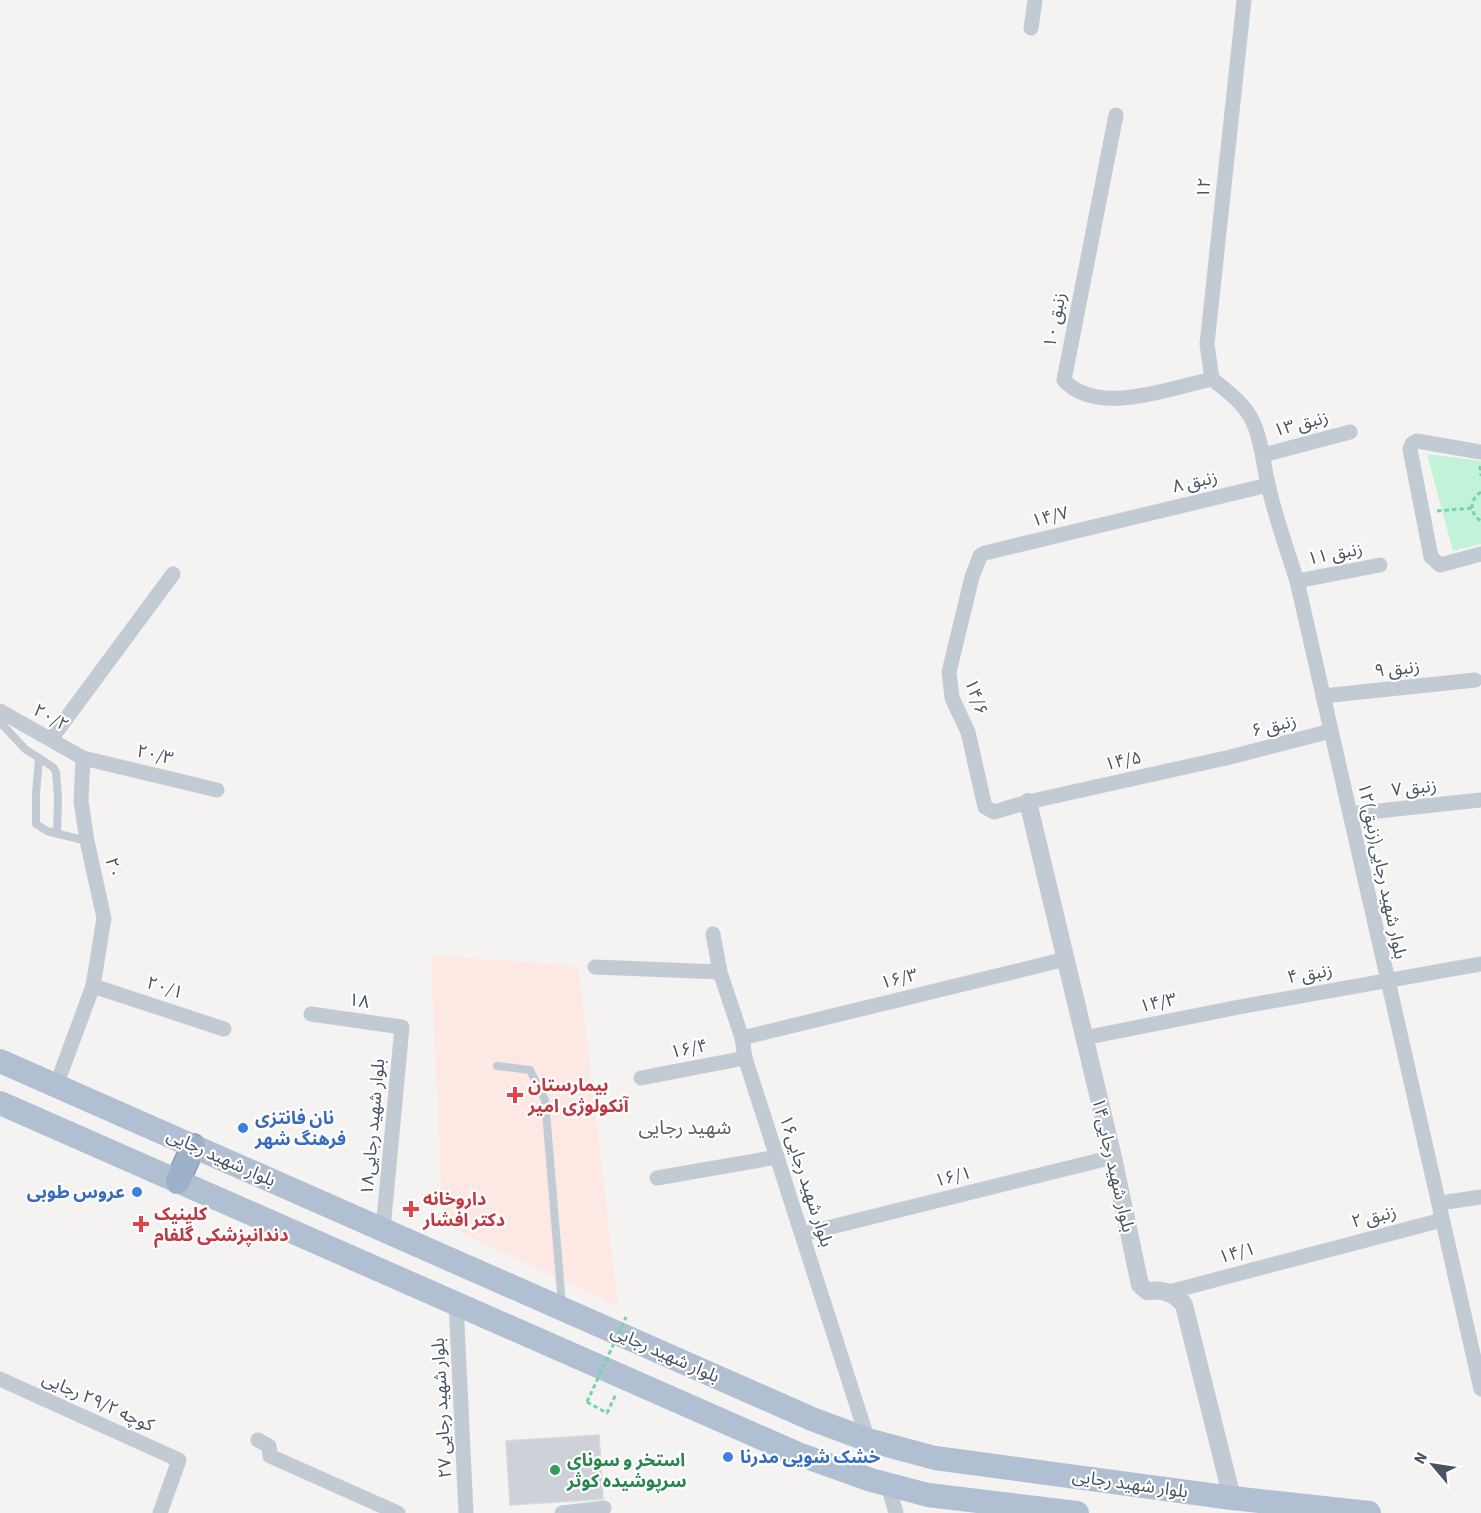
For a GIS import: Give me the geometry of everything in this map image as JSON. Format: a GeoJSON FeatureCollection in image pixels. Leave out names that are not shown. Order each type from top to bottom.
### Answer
{"type":"FeatureCollection","features":[{"type":"Feature","properties":{"kind":"highway"},"geometry":{"type":"LineString","coordinates":[[178,1181],[193,1146]]}},
{"type":"Feature","properties":{"kind":"main road","name":"بلوار شهید رجایی"},"geometry":{"type":"LineString","coordinates":[[0,1061],[812,1419],[868,1440],[935,1458],[1232,1498],[1369,1513]]}},
{"type":"Feature","properties":{"kind":"main road","name":"بلوار شهید رجایی"},"geometry":{"type":"LineString","coordinates":[[0,1102],[798,1454],[888,1485],[928,1495],[1077,1513]]}},
{"type":"Feature","properties":{"kind":"street"},"geometry":{"type":"LineString","coordinates":[[1031,28],[1035,0]]}},
{"type":"Feature","properties":{"kind":"street","name":"۱۲"},"geometry":{"type":"LineString","coordinates":[[1212,379],[1207,344],[1244,0]]}},
{"type":"Feature","properties":{"kind":"street","name":"زنبق ۱۰"},"geometry":{"type":"LineString","coordinates":[[1116,116],[1064,380],[1072,389],[1084,394],[1097,398],[1116,399],[1212,379]]}},
{"type":"Feature","properties":{"kind":"street","name":"۱۲بلوار شهید رجایی(زنبق)"},"geometry":{"type":"LineString","coordinates":[[1212,379],[1231,394],[1254,422],[1268,485],[1297,581],[1386,981],[1440,1203],[1481,1389]]}},
{"type":"Feature","properties":{"kind":"street","name":"زنبق ۱۳"},"geometry":{"type":"LineString","coordinates":[[1263,455],[1350,432]]}},
{"type":"Feature","properties":{"kind":"street"},"geometry":{"type":"LineString","coordinates":[[1481,452],[1417,441],[1410,449],[1431,557],[1440,565],[1481,554]]}},
{"type":"Feature","properties":{"kind":"street","name":"زنبق ۸"},"geometry":{"type":"LineString","coordinates":[[1131,517],[1268,485]]}},
{"type":"Feature","properties":{"kind":"street","name":"۱۴/۷"},"geometry":{"type":"LineString","coordinates":[[980,556],[1131,517]]}},
{"type":"Feature","properties":{"kind":"street","name":"۱۴/۶"},"geometry":{"type":"LineString","coordinates":[[980,556],[964,605],[949,672],[949,685],[952,698],[968,732],[984,807],[994,812],[1028,802]]}},
{"type":"Feature","properties":{"kind":"street","name":"زنبق ۱۱"},"geometry":{"type":"LineString","coordinates":[[1297,581],[1380,565]]}},
{"type":"Feature","properties":{"kind":"street"},"geometry":{"type":"LineString","coordinates":[[51,739],[173,574]]}},
{"type":"Feature","properties":{"kind":"street","name":"زنبق ۹"},"geometry":{"type":"LineString","coordinates":[[1323,696],[1475,680]]}},
{"type":"Feature","properties":{"kind":"street","name":"۲۰/۲"},"geometry":{"type":"LineString","coordinates":[[0,711],[83,758]]}},
{"type":"Feature","properties":{"kind":"street","name":"زنبق ۶"},"geometry":{"type":"LineString","coordinates":[[1226,758],[1331,731]]}},
{"type":"Feature","properties":{"kind":"street","name":"۲۰/۳"},"geometry":{"type":"LineString","coordinates":[[83,758],[217,790]]}},
{"type":"Feature","properties":{"kind":"street","name":"۲۰"},"geometry":{"type":"LineString","coordinates":[[56,1086],[93,986],[104,918],[87,841],[81,801],[83,758]]}},
{"type":"Feature","properties":{"kind":"street","name":"۱۴/۵"},"geometry":{"type":"LineString","coordinates":[[1028,802],[1226,758]]}},
{"type":"Feature","properties":{"kind":"street","name":"زنبق ۷"},"geometry":{"type":"LineString","coordinates":[[1350,814],[1481,800]]}},
{"type":"Feature","properties":{"kind":"street","name":"بلوار شهید رجایی۱۴"},"geometry":{"type":"LineString","coordinates":[[1028,802],[1113,1157],[1140,1285],[1147,1291],[1169,1292]]}},
{"type":"Feature","properties":{"kind":"street","name":"بلوار شهید رجایی۱۶"},"geometry":{"type":"LineString","coordinates":[[713,934],[720,972],[742,1038],[745,1058],[868,1440]]}},
{"type":"Feature","properties":{"kind":"street","name":"۱۶/۳"},"geometry":{"type":"LineString","coordinates":[[742,1038],[1066,959]]}},
{"type":"Feature","properties":{"kind":"street","name":"زنبق ۴"},"geometry":{"type":"LineString","coordinates":[[1239,1006],[1481,964]]}},
{"type":"Feature","properties":{"kind":"street"},"geometry":{"type":"LineString","coordinates":[[595,967],[720,972]]}},
{"type":"Feature","properties":{"kind":"street","name":"۲۰/۱"},"geometry":{"type":"LineString","coordinates":[[93,986],[224,1029]]}},
{"type":"Feature","properties":{"kind":"street","name":"۱۴/۳"},"geometry":{"type":"LineString","coordinates":[[1084,1038],[1239,1006]]}},
{"type":"Feature","properties":{"kind":"street","name":"۱۸"},"geometry":{"type":"LineString","coordinates":[[311,1014],[402,1027]]}},
{"type":"Feature","properties":{"kind":"street","name":"بلوار شهید رجایی۱۸"},"geometry":{"type":"LineString","coordinates":[[383,1230],[402,1027]]}},
{"type":"Feature","properties":{"kind":"street","name":"۱۶/۴"},"geometry":{"type":"LineString","coordinates":[[641,1078],[745,1058]]}},
{"type":"Feature","properties":{"kind":"street"},"geometry":{"type":"LineString","coordinates":[[657,1178],[777,1157]]}},
{"type":"Feature","properties":{"kind":"street","name":"۱۶/۱"},"geometry":{"type":"LineString","coordinates":[[803,1234],[1113,1157]]}},
{"type":"Feature","properties":{"kind":"street"},"geometry":{"type":"LineString","coordinates":[[1440,1203],[1481,1197]]}},
{"type":"Feature","properties":{"kind":"street","name":"زنبق ۲"},"geometry":{"type":"LineString","coordinates":[[1316,1252],[1442,1220]]}},
{"type":"Feature","properties":{"kind":"street","name":"۱۴/۱"},"geometry":{"type":"LineString","coordinates":[[1169,1292],[1316,1252]]}},
{"type":"Feature","properties":{"kind":"street"},"geometry":{"type":"LineString","coordinates":[[1169,1292],[1181,1300],[1186,1311],[1232,1498]]}},
{"type":"Feature","properties":{"kind":"street","name":"۲۷ بلوار شهید رجایی"},"geometry":{"type":"LineString","coordinates":[[456,1302],[466,1513]]}},
{"type":"Feature","properties":{"kind":"street","name":"کوچه ۲۹/۲ رجایی"},"geometry":{"type":"LineString","coordinates":[[0,1379],[179,1460],[160,1513]]}},
{"type":"Feature","properties":{"kind":"street"},"geometry":{"type":"LineString","coordinates":[[258,1440],[269,1446],[270,1456],[398,1513]]}},
{"type":"Feature","properties":{"kind":"street"},"geometry":{"type":"LineString","coordinates":[[888,1485],[896,1513]]}},
{"type":"Feature","properties":{"kind":"street"},"geometry":{"type":"LineString","coordinates":[[562,1513],[604,1508]]}},
{"type":"Feature","properties":{"kind":"lane"},"geometry":{"type":"LineString","coordinates":[[0,722],[26,749],[53,767],[56,772],[57,834]]}},
{"type":"Feature","properties":{"kind":"lane"},"geometry":{"type":"LineString","coordinates":[[39,758],[35,819],[40,827],[57,834],[87,841]]}},
{"type":"Feature","properties":{"kind":"lane"},"geometry":{"type":"LineString","coordinates":[[497,1066],[530,1070],[545,1101],[562,1309]]}},
{"type":"Feature","properties":{"kind":"path"},"geometry":{"type":"LineString","coordinates":[[1481,492],[1474,498],[1472,508],[1476,518],[1481,521]]}},
{"type":"Feature","properties":{"kind":"path"},"geometry":{"type":"LineString","coordinates":[[1423,513],[1472,508]]}},
{"type":"Feature","properties":{"kind":"path"},"geometry":{"type":"LineString","coordinates":[[608,1413],[587,1402],[626,1317]]}},
{"type":"Feature","properties":{"kind":"shaded area","name":"بیمارستان آنکولوژی امیر"},"geometry":{"type":"Polygon","coordinates":[[[431,955],[578,966],[618,1307],[443,1224],[431,955]]]}},
{"type":"Feature","properties":{"kind":"green space"},"geometry":{"type":"Polygon","coordinates":[[[1427,454],[1481,461],[1481,544],[1453,551],[1427,454]]]}},
{"type":"Feature","properties":{"kind":"building","name":"استخر و سونای سرپوشیده کوثر"},"geometry":{"type":"Polygon","coordinates":[[[599,1435],[603,1499],[510,1505],[506,1441],[599,1435]]]}},
{"type":"Feature","properties":{"kind":"place","name":"بیمارستان آنکولوژی امیر"},"geometry":{"type":"Point","coordinates":[515,1095]}},
{"type":"Feature","properties":{"kind":"place","name":"نان فانتزی فرهنگ شهر"},"geometry":{"type":"Point","coordinates":[243,1128]}},
{"type":"Feature","properties":{"kind":"place","name":"عروس طوبی"},"geometry":{"type":"Point","coordinates":[137,1192]}},
{"type":"Feature","properties":{"kind":"place","name":"داروخانه دکتر افشار"},"geometry":{"type":"Point","coordinates":[411,1209]}},
{"type":"Feature","properties":{"kind":"place","name":"کلینیک دندانپزشکی گلفام"},"geometry":{"type":"Point","coordinates":[141,1224]}},
{"type":"Feature","properties":{"kind":"place","name":"خشک شویی مدرنا"},"geometry":{"type":"Point","coordinates":[728,1457]}},
{"type":"Feature","properties":{"kind":"place","name":"استخر و سونای سرپوشیده کوثر"},"geometry":{"type":"Point","coordinates":[555,1470]}},
{"type":"Feature","properties":{"kind":"district","name":"شهید رجایی"},"geometry":{"type":"Point","coordinates":[685,1128]}}]}
